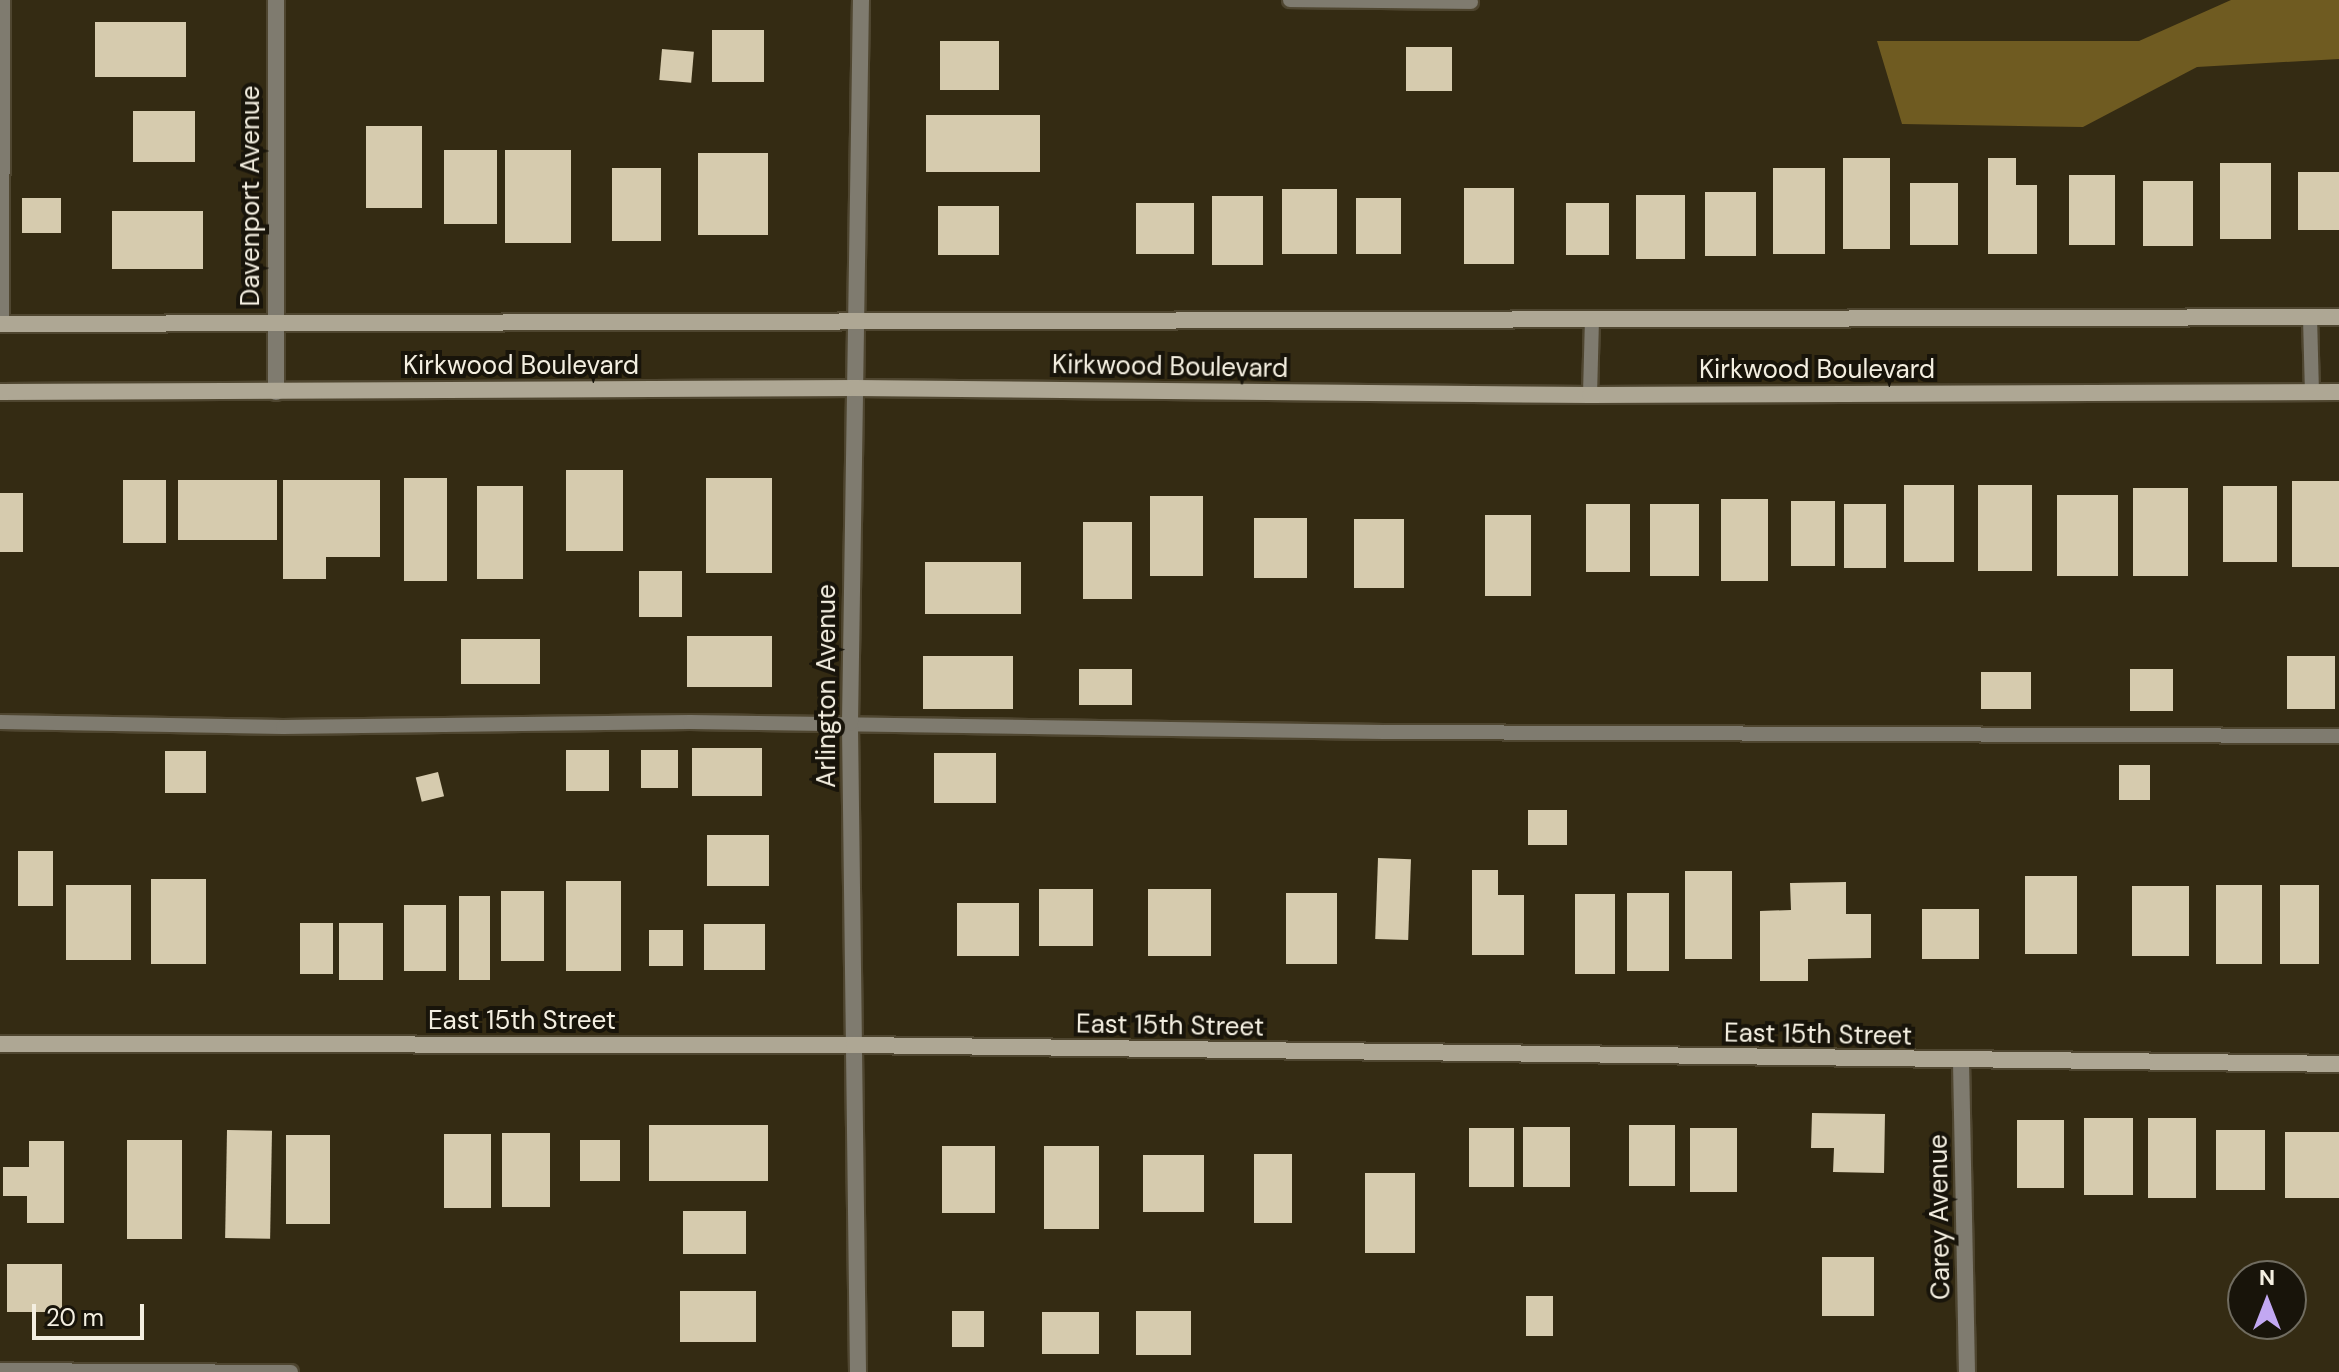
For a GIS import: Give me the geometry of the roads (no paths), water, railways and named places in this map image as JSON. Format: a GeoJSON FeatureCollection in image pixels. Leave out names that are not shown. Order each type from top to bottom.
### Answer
{"type":"FeatureCollection","features":[{"type":"Feature","properties":{"kind":"street","name":"Davenport Avenue"},"geometry":{"type":"LineString","coordinates":[[276,0],[276,392]]}},
{"type":"Feature","properties":{"kind":"street","name":"Arlington Avenue"},"geometry":{"type":"LineString","coordinates":[[858,1372],[850,723],[855,388],[853,321],[861,0]]}},
{"type":"Feature","properties":{"kind":"street","name":"Kirkwood Boulevard"},"geometry":{"type":"LineString","coordinates":[[1,324],[2339,317]]}},
{"type":"Feature","properties":{"kind":"street","name":"Kirkwood Boulevard"},"geometry":{"type":"LineString","coordinates":[[0,392],[855,388],[1590,395],[2339,392]]}},
{"type":"Feature","properties":{"kind":"street","name":"East 15th Street"},"geometry":{"type":"LineString","coordinates":[[0,1044],[854,1045],[2339,1064]]}},
{"type":"Feature","properties":{"kind":"street","name":"Carey Avenue"},"geometry":{"type":"LineString","coordinates":[[1961,1061],[1967,1372]]}},
{"type":"Feature","properties":{"kind":"lane"},"geometry":{"type":"LineString","coordinates":[[1,324],[3,0]]}},
{"type":"Feature","properties":{"kind":"lane"},"geometry":{"type":"LineString","coordinates":[[1290,0],[1471,2]]}},
{"type":"Feature","properties":{"kind":"lane"},"geometry":{"type":"LineString","coordinates":[[2310,317],[2312,392]]}},
{"type":"Feature","properties":{"kind":"lane"},"geometry":{"type":"LineString","coordinates":[[1590,395],[1592,320]]}},
{"type":"Feature","properties":{"kind":"lane"},"geometry":{"type":"LineString","coordinates":[[0,722],[283,727],[850,723],[1400,732],[2339,736]]}},
{"type":"Feature","properties":{"kind":"lane"},"geometry":{"type":"LineString","coordinates":[[0,1370],[291,1372]]}}]}
